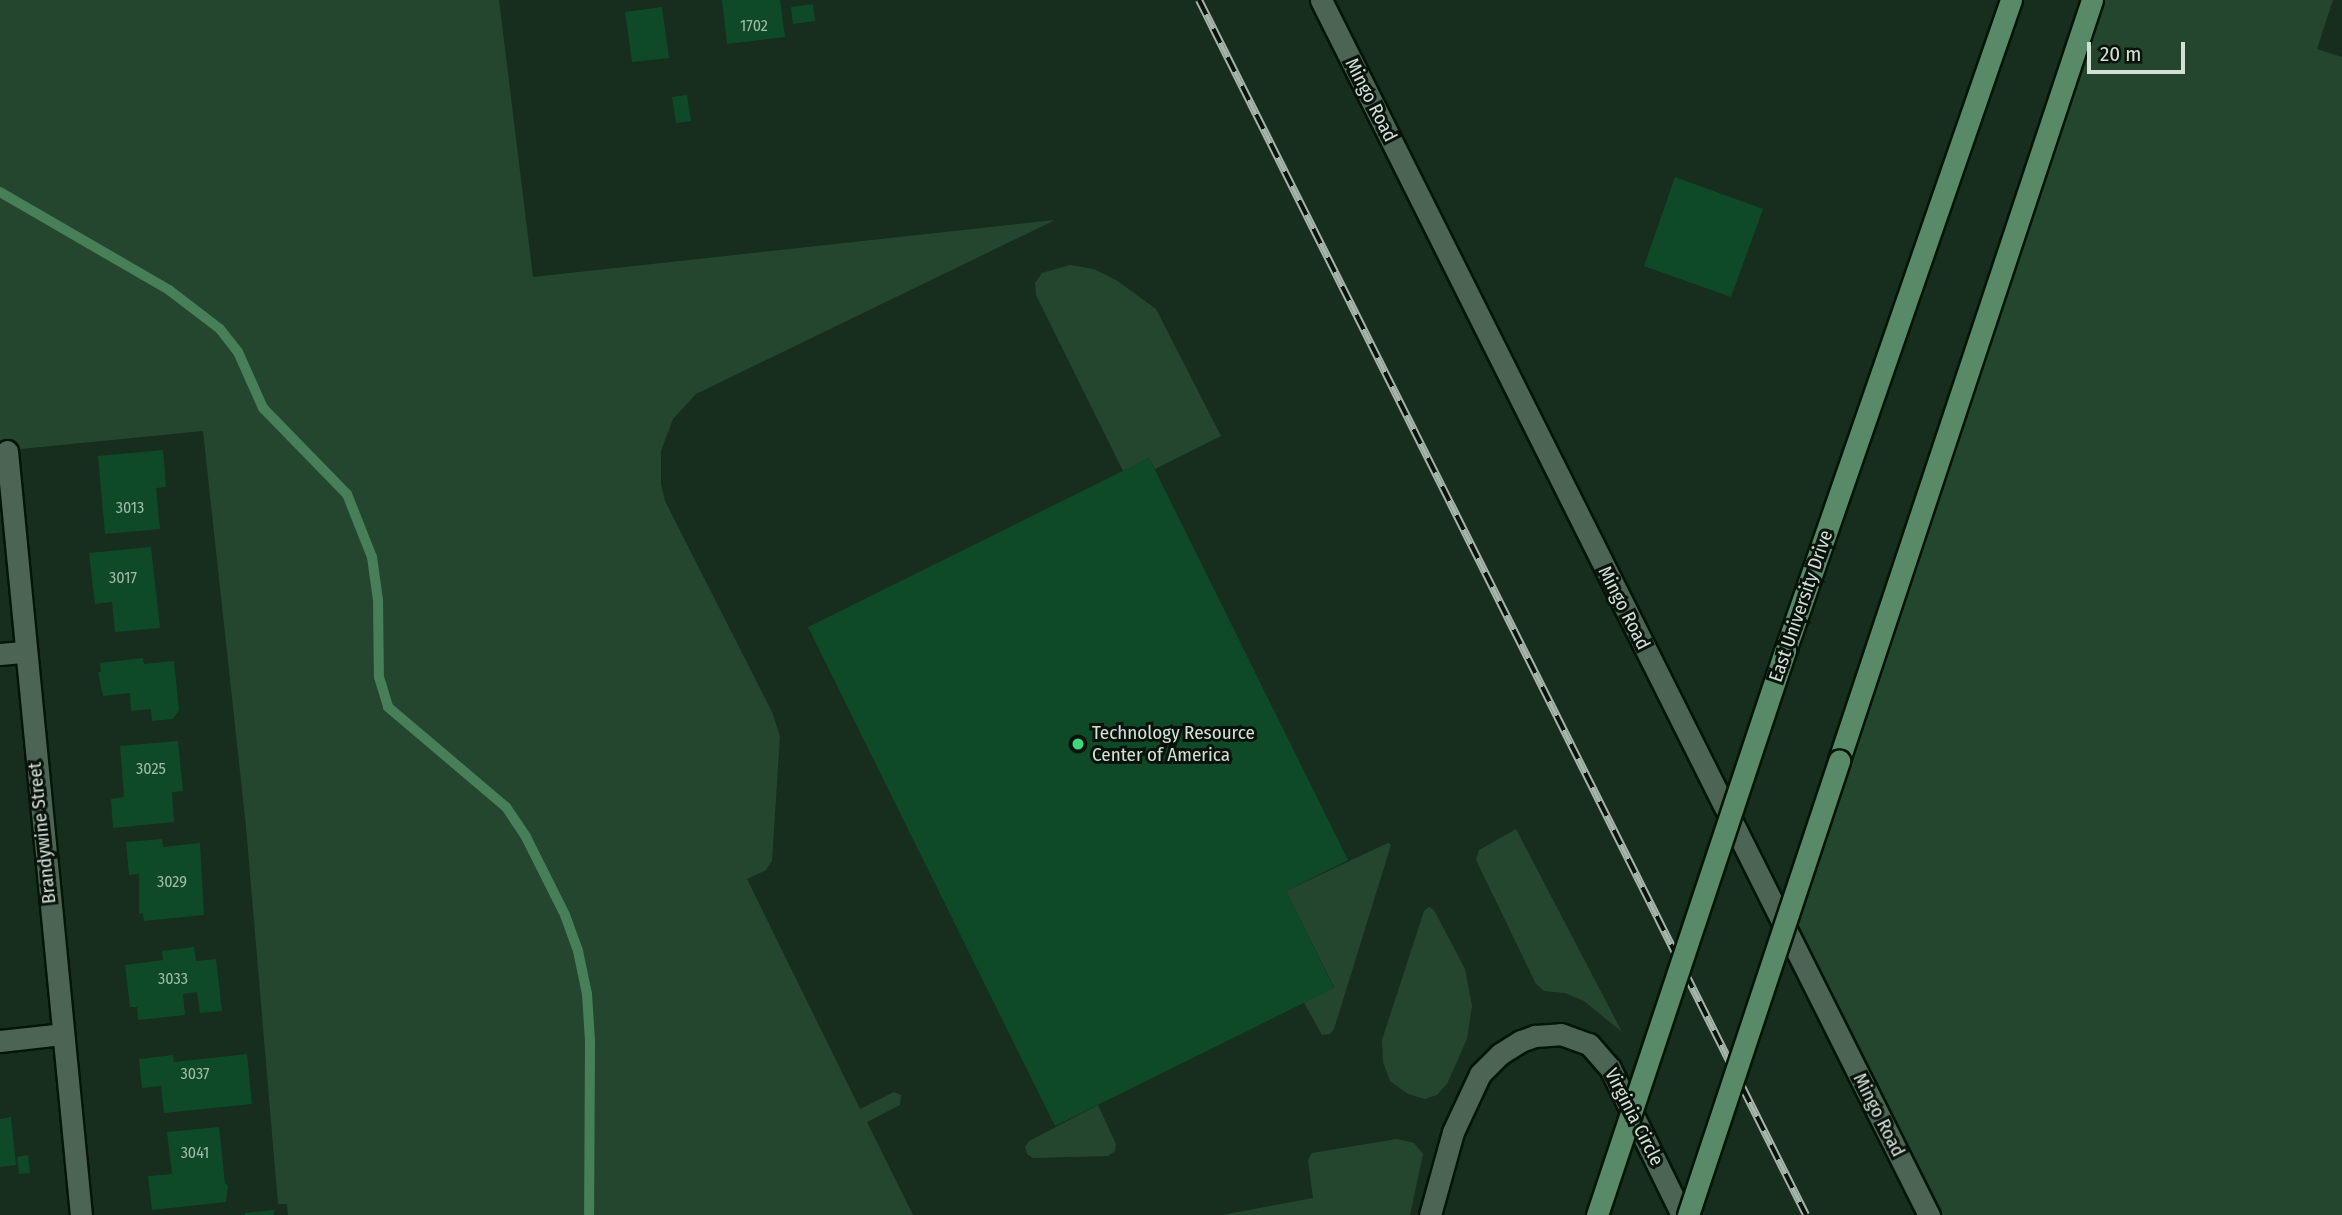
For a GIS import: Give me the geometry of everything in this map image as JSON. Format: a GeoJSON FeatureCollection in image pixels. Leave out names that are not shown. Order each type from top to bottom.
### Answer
{"type":"FeatureCollection","features":[{"type":"Feature","properties":{"kind":"main road","name":"East University Drive"},"geometry":{"type":"LineString","coordinates":[[1597,1215],[1785,651],[2011,0]]}},
{"type":"Feature","properties":{"kind":"main road"},"geometry":{"type":"LineString","coordinates":[[1688,1215],[2092,0]]}},
{"type":"Feature","properties":{"kind":"street","name":"Mingo Road"},"geometry":{"type":"LineString","coordinates":[[1321,0],[1929,1215]]}},
{"type":"Feature","properties":{"kind":"street","name":"Brandywine Street"},"geometry":{"type":"LineString","coordinates":[[7,451],[80,1215]]}},
{"type":"Feature","properties":{"kind":"street"},"geometry":{"type":"LineString","coordinates":[[0,654],[25,652]]}},
{"type":"Feature","properties":{"kind":"street"},"geometry":{"type":"LineString","coordinates":[[0,1041],[62,1034]]}},
{"type":"Feature","properties":{"kind":"street","name":"Virginia Circle"},"geometry":{"type":"LineString","coordinates":[[1430,1215],[1453,1132],[1462,1107],[1480,1074],[1500,1054],[1521,1041],[1535,1036],[1561,1034],[1589,1044],[1605,1061],[1682,1215]]}},
{"type":"Feature","properties":{"kind":"green space"},"geometry":{"type":"Polygon","coordinates":[[[0,0],[499,0],[533,277],[1055,220],[696,394],[673,419],[661,451],[661,484],[665,501],[772,712],[780,736],[772,861],[766,870],[747,879],[860,1109],[894,1092],[901,1095],[900,1105],[867,1122],[913,1215],[288,1215],[287,1204],[278,1204],[246,827],[203,431],[0,451],[0,0]]]}},
{"type":"Feature","properties":{"kind":"green space"},"geometry":{"type":"Polygon","coordinates":[[[2092,0],[2333,0],[2317,49],[2342,57],[2342,1215],[1929,1215],[1782,924],[2092,0]]]}},
{"type":"Feature","properties":{"kind":"green space"},"geometry":{"type":"Polygon","coordinates":[[[1070,265],[1094,269],[1116,280],[1156,309],[1221,436],[1155,469],[1149,458],[1123,471],[1036,295],[1035,283],[1042,273],[1070,265]]]}},
{"type":"Feature","properties":{"kind":"green space"},"geometry":{"type":"Polygon","coordinates":[[[1516,829],[1622,1032],[1584,1001],[1565,993],[1544,991],[1536,984],[1476,860],[1479,850],[1516,829]]]}},
{"type":"Feature","properties":{"kind":"green space"},"geometry":{"type":"Polygon","coordinates":[[[1388,843],[1391,845],[1334,1029],[1330,1034],[1322,1035],[1304,1003],[1334,987],[1286,891],[1388,843]]]}},
{"type":"Feature","properties":{"kind":"green space"},"geometry":{"type":"Polygon","coordinates":[[[1429,907],[1434,910],[1465,969],[1472,1006],[1467,1039],[1447,1084],[1437,1095],[1425,1099],[1408,1094],[1390,1081],[1383,1062],[1382,1040],[1424,911],[1429,907]]]}},
{"type":"Feature","properties":{"kind":"green space"},"geometry":{"type":"Polygon","coordinates":[[[1098,1105],[1116,1144],[1115,1151],[1108,1156],[1033,1158],[1027,1154],[1025,1147],[1029,1141],[1098,1105]]]}},
{"type":"Feature","properties":{"kind":"green space"},"geometry":{"type":"Polygon","coordinates":[[[1397,1139],[1414,1143],[1423,1154],[1410,1215],[1222,1215],[1313,1198],[1308,1160],[1312,1153],[1397,1139]]]}},
{"type":"Feature","properties":{"kind":"building"},"geometry":{"type":"Polygon","coordinates":[[[722,0],[780,0],[785,37],[727,44],[722,0]]]}},
{"type":"Feature","properties":{"kind":"building"},"geometry":{"type":"Polygon","coordinates":[[[813,4],[815,21],[793,24],[791,7],[813,4]]]}},
{"type":"Feature","properties":{"kind":"building"},"geometry":{"type":"Polygon","coordinates":[[[662,7],[669,58],[632,62],[625,12],[662,7]]]}},
{"type":"Feature","properties":{"kind":"building"},"geometry":{"type":"Polygon","coordinates":[[[687,95],[691,121],[676,123],[672,97],[687,95]]]}},
{"type":"Feature","properties":{"kind":"building"},"geometry":{"type":"Polygon","coordinates":[[[1675,177],[1763,209],[1731,297],[1644,266],[1675,177]]]}},
{"type":"Feature","properties":{"kind":"building"},"geometry":{"type":"Polygon","coordinates":[[[163,450],[166,487],[156,488],[160,529],[105,534],[98,456],[163,450]]]}},
{"type":"Feature","properties":{"kind":"building","name":"Technology Resource Center of America"},"geometry":{"type":"Polygon","coordinates":[[[1149,458],[1348,860],[1286,891],[1334,988],[1055,1126],[808,627],[1149,458]]]}},
{"type":"Feature","properties":{"kind":"building"},"geometry":{"type":"Polygon","coordinates":[[[151,547],[160,628],[115,632],[112,602],[95,604],[89,553],[151,547]]]}},
{"type":"Feature","properties":{"kind":"building"},"geometry":{"type":"Polygon","coordinates":[[[143,658],[144,664],[174,661],[179,710],[173,719],[152,721],[151,709],[131,711],[130,693],[103,696],[98,672],[101,672],[100,663],[143,658]]]}},
{"type":"Feature","properties":{"kind":"building"},"geometry":{"type":"Polygon","coordinates":[[[178,741],[183,791],[172,792],[174,822],[113,828],[111,799],[124,797],[120,746],[178,741]]]}},
{"type":"Feature","properties":{"kind":"building"},"geometry":{"type":"Polygon","coordinates":[[[162,839],[163,847],[200,843],[204,915],[144,921],[143,913],[139,914],[139,874],[129,875],[126,842],[162,839]]]}},
{"type":"Feature","properties":{"kind":"building"},"geometry":{"type":"Polygon","coordinates":[[[194,947],[196,961],[216,959],[222,1011],[200,1013],[197,992],[183,994],[185,1015],[138,1020],[137,1007],[130,1007],[125,965],[163,960],[162,951],[194,947]]]}},
{"type":"Feature","properties":{"kind":"building"},"geometry":{"type":"Polygon","coordinates":[[[247,1054],[252,1104],[164,1113],[161,1086],[142,1088],[139,1059],[173,1055],[174,1062],[247,1054]]]}},
{"type":"Feature","properties":{"kind":"building"},"geometry":{"type":"Polygon","coordinates":[[[11,1117],[16,1165],[0,1167],[0,1119],[11,1117]]]}},
{"type":"Feature","properties":{"kind":"building"},"geometry":{"type":"Polygon","coordinates":[[[219,1127],[225,1183],[228,1186],[226,1202],[152,1210],[148,1176],[172,1174],[167,1132],[219,1127]]]}},
{"type":"Feature","properties":{"kind":"building"},"geometry":{"type":"Polygon","coordinates":[[[28,1155],[30,1173],[19,1174],[17,1157],[28,1155]]]}},
{"type":"Feature","properties":{"kind":"building"},"geometry":{"type":"Polygon","coordinates":[[[274,1210],[274,1215],[245,1215],[245,1213],[274,1210]]]}},
{"type":"Feature","properties":{"kind":"waterway"},"geometry":{"type":"LineString","coordinates":[[0,192],[169,290],[220,329],[238,352],[263,408],[347,494],[372,557],[378,600],[379,677],[388,707],[506,807],[526,837],[565,915],[578,951],[587,994],[590,1041],[589,1215]]}},
{"type":"Feature","properties":{"kind":"railway"},"geometry":{"type":"LineString","coordinates":[[1199,0],[1806,1215]]}},
{"type":"Feature","properties":{"kind":"place","name":"Technology Resource Center of America"},"geometry":{"type":"Point","coordinates":[1078,744]}}]}
